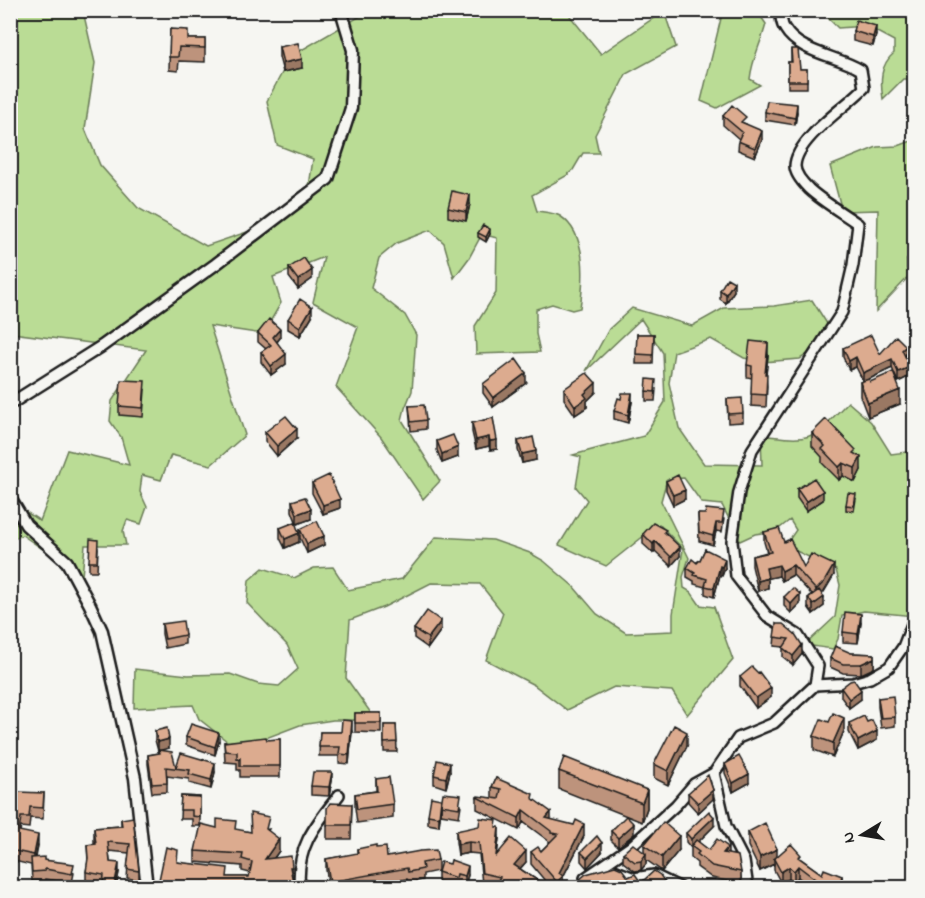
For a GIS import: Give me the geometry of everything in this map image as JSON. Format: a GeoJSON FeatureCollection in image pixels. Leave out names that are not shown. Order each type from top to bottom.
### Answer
{"type":"FeatureCollection","features":[{"type":"Feature","properties":{"kind":"street"},"geometry":{"type":"LineString","coordinates":[[10,404],[111,340],[216,264],[327,179],[351,108],[353,50],[342,16],[351,10]]}},
{"type":"Feature","properties":{"kind":"street"},"geometry":{"type":"LineString","coordinates":[[681,888],[654,875],[634,878],[616,870],[580,881],[630,847],[676,805],[694,784],[714,773],[738,738],[774,723],[815,685],[818,666],[798,635],[767,616],[736,576],[732,541],[739,492],[752,450],[842,312],[855,255],[858,224],[809,189],[799,178],[795,168],[798,154],[815,132],[864,88],[861,70],[852,64],[823,55],[796,41],[782,25],[781,10]]}},
{"type":"Feature","properties":{"kind":"street"},"geometry":{"type":"LineString","coordinates":[[10,498],[26,525],[67,562],[102,632],[135,778],[147,888]]}},
{"type":"Feature","properties":{"kind":"street"},"geometry":{"type":"LineString","coordinates":[[815,685],[853,683],[870,678],[889,667],[903,647],[915,619]]}},
{"type":"Feature","properties":{"kind":"street"},"geometry":{"type":"LineString","coordinates":[[714,773],[726,826],[744,861],[748,888]]}},
{"type":"Feature","properties":{"kind":"street"},"geometry":{"type":"LineString","coordinates":[[300,888],[302,852],[313,828],[339,795]]}},
{"type":"Feature","properties":{"kind":"green space"},"geometry":{"type":"Polygon","coordinates":[[[723,10],[757,11],[766,24],[750,79],[760,85],[717,108],[701,101],[723,10]]]}},
{"type":"Feature","properties":{"kind":"green space"},"geometry":{"type":"Polygon","coordinates":[[[11,11],[83,11],[95,63],[85,129],[100,165],[138,208],[206,246],[273,223],[308,193],[313,159],[277,145],[267,101],[291,56],[369,11],[573,11],[570,16],[601,54],[664,11],[676,47],[626,74],[595,135],[599,153],[583,153],[573,170],[566,176],[532,195],[537,211],[560,216],[576,234],[583,271],[580,308],[572,310],[552,304],[536,309],[536,334],[540,352],[476,354],[475,326],[496,293],[497,238],[482,234],[469,258],[454,278],[444,243],[430,230],[397,243],[379,258],[371,288],[405,315],[416,335],[412,391],[402,420],[440,481],[423,499],[381,437],[336,387],[358,327],[313,302],[324,257],[273,277],[281,303],[263,334],[210,326],[245,435],[211,465],[171,455],[161,480],[142,475],[140,492],[147,507],[141,524],[127,520],[123,531],[126,545],[85,545],[82,576],[22,535],[11,540],[11,502],[40,521],[67,450],[129,465],[121,437],[110,421],[112,401],[146,350],[12,333],[11,11]]]}},
{"type":"Feature","properties":{"kind":"green space"},"geometry":{"type":"Polygon","coordinates":[[[826,11],[914,11],[914,79],[903,79],[883,99],[882,74],[886,63],[894,53],[894,41],[866,26],[838,28],[829,19],[826,11]]]}},
{"type":"Feature","properties":{"kind":"green space"},"geometry":{"type":"Polygon","coordinates":[[[914,140],[914,271],[876,311],[878,210],[842,211],[830,166],[877,147],[898,146],[914,140]]]}},
{"type":"Feature","properties":{"kind":"green space"},"geometry":{"type":"Polygon","coordinates":[[[812,300],[831,330],[817,348],[800,359],[763,362],[744,358],[711,339],[674,352],[669,383],[679,428],[704,464],[762,465],[761,435],[803,438],[811,435],[848,402],[871,422],[891,454],[914,451],[914,616],[864,611],[842,616],[838,639],[833,649],[805,645],[835,617],[840,585],[836,570],[792,549],[789,540],[796,530],[790,520],[776,531],[755,534],[740,541],[722,505],[702,503],[684,478],[667,479],[661,501],[689,558],[683,577],[684,588],[691,592],[700,605],[714,607],[733,660],[687,715],[672,691],[614,687],[567,710],[534,685],[486,660],[503,613],[480,584],[431,583],[384,607],[350,620],[346,678],[376,720],[333,720],[300,725],[237,749],[199,719],[193,705],[134,708],[135,669],[188,675],[230,674],[258,684],[279,686],[298,669],[287,645],[247,603],[249,580],[263,568],[294,578],[314,568],[333,567],[348,590],[402,579],[436,537],[493,540],[530,553],[544,561],[573,586],[597,614],[626,633],[673,631],[673,614],[683,549],[659,524],[606,566],[559,545],[587,500],[576,487],[581,457],[573,455],[644,436],[665,402],[663,353],[641,319],[586,371],[609,329],[632,308],[692,326],[724,308],[774,306],[812,300]]]}},
{"type":"Feature","properties":{"kind":"building"},"geometry":{"type":"Polygon","coordinates":[[[856,20],[876,26],[873,37],[853,31],[856,20]]]}},
{"type":"Feature","properties":{"kind":"building"},"geometry":{"type":"Polygon","coordinates":[[[170,29],[188,30],[188,39],[205,39],[205,48],[179,47],[178,57],[169,57],[170,29]]]}},
{"type":"Feature","properties":{"kind":"building"},"geometry":{"type":"Polygon","coordinates":[[[298,43],[302,59],[283,63],[279,47],[298,43]]]}},
{"type":"Feature","properties":{"kind":"building"},"geometry":{"type":"Polygon","coordinates":[[[791,49],[798,49],[800,69],[807,69],[807,81],[788,81],[788,62],[792,62],[791,49]]]}},
{"type":"Feature","properties":{"kind":"building"},"geometry":{"type":"Polygon","coordinates":[[[767,101],[797,104],[795,118],[765,112],[767,101]]]}},
{"type":"Feature","properties":{"kind":"building"},"geometry":{"type":"Polygon","coordinates":[[[732,105],[746,117],[741,122],[762,131],[755,148],[738,141],[742,132],[723,116],[732,105]]]}},
{"type":"Feature","properties":{"kind":"building"},"geometry":{"type":"Polygon","coordinates":[[[452,191],[470,195],[466,212],[448,208],[452,191]]]}},
{"type":"Feature","properties":{"kind":"building"},"geometry":{"type":"Polygon","coordinates":[[[483,225],[490,229],[486,237],[478,233],[483,225]]]}},
{"type":"Feature","properties":{"kind":"building"},"geometry":{"type":"Polygon","coordinates":[[[915,249],[915,265],[907,260],[915,249]]]}},
{"type":"Feature","properties":{"kind":"building"},"geometry":{"type":"Polygon","coordinates":[[[304,258],[312,270],[298,280],[289,268],[304,258]]]}},
{"type":"Feature","properties":{"kind":"building"},"geometry":{"type":"Polygon","coordinates":[[[727,278],[734,282],[726,294],[720,290],[727,278]]]}},
{"type":"Feature","properties":{"kind":"building"},"geometry":{"type":"Polygon","coordinates":[[[300,299],[312,307],[300,327],[288,319],[300,299]]]}},
{"type":"Feature","properties":{"kind":"building"},"geometry":{"type":"Polygon","coordinates":[[[269,319],[280,329],[273,337],[286,354],[271,366],[261,352],[271,345],[258,333],[269,319]]]}},
{"type":"Feature","properties":{"kind":"building"},"geometry":{"type":"Polygon","coordinates":[[[637,334],[654,334],[653,355],[636,354],[637,334]]]}},
{"type":"Feature","properties":{"kind":"building"},"geometry":{"type":"Polygon","coordinates":[[[871,335],[880,354],[896,336],[906,346],[902,350],[910,367],[898,372],[892,359],[863,373],[856,357],[849,361],[843,348],[871,335]]]}},
{"type":"Feature","properties":{"kind":"building"},"geometry":{"type":"Polygon","coordinates":[[[750,341],[768,343],[765,374],[767,374],[766,395],[751,394],[752,366],[747,365],[750,341]]]}},
{"type":"Feature","properties":{"kind":"building"},"geometry":{"type":"Polygon","coordinates":[[[516,359],[526,373],[493,398],[483,384],[516,359]]]}},
{"type":"Feature","properties":{"kind":"building"},"geometry":{"type":"Polygon","coordinates":[[[893,372],[900,390],[868,403],[860,382],[869,379],[870,382],[893,372]]]}},
{"type":"Feature","properties":{"kind":"building"},"geometry":{"type":"Polygon","coordinates":[[[587,373],[596,383],[584,394],[587,398],[575,406],[564,389],[587,373]]]}},
{"type":"Feature","properties":{"kind":"building"},"geometry":{"type":"Polygon","coordinates":[[[647,379],[656,380],[655,392],[646,391],[647,379]]]}},
{"type":"Feature","properties":{"kind":"building"},"geometry":{"type":"Polygon","coordinates":[[[121,380],[145,381],[143,408],[119,406],[121,380]]]}},
{"type":"Feature","properties":{"kind":"building"},"geometry":{"type":"Polygon","coordinates":[[[622,393],[632,393],[628,415],[614,411],[622,393]]]}},
{"type":"Feature","properties":{"kind":"building"},"geometry":{"type":"Polygon","coordinates":[[[742,398],[743,413],[728,414],[727,399],[742,398]]]}},
{"type":"Feature","properties":{"kind":"building"},"geometry":{"type":"Polygon","coordinates":[[[424,405],[426,420],[411,422],[409,406],[424,405]]]}},
{"type":"Feature","properties":{"kind":"building"},"geometry":{"type":"Polygon","coordinates":[[[286,416],[297,429],[277,446],[265,432],[286,416]]]}},
{"type":"Feature","properties":{"kind":"building"},"geometry":{"type":"Polygon","coordinates":[[[493,418],[497,440],[490,441],[489,437],[476,440],[472,423],[493,418]]]}},
{"type":"Feature","properties":{"kind":"building"},"geometry":{"type":"Polygon","coordinates":[[[826,419],[856,450],[853,453],[861,457],[855,468],[843,463],[839,467],[822,449],[825,446],[812,433],[826,419]]]}},
{"type":"Feature","properties":{"kind":"building"},"geometry":{"type":"Polygon","coordinates":[[[453,435],[458,447],[442,454],[437,441],[453,435]]]}},
{"type":"Feature","properties":{"kind":"building"},"geometry":{"type":"Polygon","coordinates":[[[533,437],[536,451],[522,454],[518,441],[533,437]]]}},
{"type":"Feature","properties":{"kind":"building"},"geometry":{"type":"Polygon","coordinates":[[[329,475],[340,499],[323,505],[312,483],[329,475]]]}},
{"type":"Feature","properties":{"kind":"building"},"geometry":{"type":"Polygon","coordinates":[[[678,475],[685,490],[673,495],[666,481],[678,475]]]}},
{"type":"Feature","properties":{"kind":"building"},"geometry":{"type":"Polygon","coordinates":[[[814,478],[823,491],[806,502],[797,489],[814,478]]]}},
{"type":"Feature","properties":{"kind":"building"},"geometry":{"type":"Polygon","coordinates":[[[848,493],[856,494],[854,506],[846,505],[848,493]]]}},
{"type":"Feature","properties":{"kind":"building"},"geometry":{"type":"Polygon","coordinates":[[[305,497],[311,509],[297,514],[292,501],[305,497]]]}},
{"type":"Feature","properties":{"kind":"building"},"geometry":{"type":"Polygon","coordinates":[[[706,509],[724,511],[722,523],[716,523],[713,536],[699,532],[698,514],[705,514],[706,509]]]}},
{"type":"Feature","properties":{"kind":"building"},"geometry":{"type":"Polygon","coordinates":[[[317,521],[324,536],[307,544],[300,529],[317,521]]]}},
{"type":"Feature","properties":{"kind":"building"},"geometry":{"type":"Polygon","coordinates":[[[295,522],[299,533],[285,539],[280,528],[295,522]]]}},
{"type":"Feature","properties":{"kind":"building"},"geometry":{"type":"Polygon","coordinates":[[[653,523],[666,530],[664,532],[680,547],[671,557],[655,541],[653,544],[643,534],[653,523]]]}},
{"type":"Feature","properties":{"kind":"building"},"geometry":{"type":"Polygon","coordinates":[[[779,528],[784,542],[790,539],[804,567],[811,554],[834,565],[824,582],[816,590],[793,565],[782,571],[779,565],[766,568],[768,578],[758,581],[752,556],[771,552],[764,532],[779,528]]]}},
{"type":"Feature","properties":{"kind":"building"},"geometry":{"type":"Polygon","coordinates":[[[90,539],[98,540],[97,562],[89,562],[90,539]]]}},
{"type":"Feature","properties":{"kind":"building"},"geometry":{"type":"Polygon","coordinates":[[[705,549],[725,559],[722,567],[720,566],[714,588],[705,586],[707,579],[694,575],[695,573],[687,568],[692,559],[697,563],[700,560],[705,549]]]}},
{"type":"Feature","properties":{"kind":"building"},"geometry":{"type":"Polygon","coordinates":[[[793,588],[800,594],[791,604],[784,597],[793,588]]]}},
{"type":"Feature","properties":{"kind":"building"},"geometry":{"type":"Polygon","coordinates":[[[819,590],[824,597],[813,605],[808,598],[819,590]]]}},
{"type":"Feature","properties":{"kind":"building"},"geometry":{"type":"Polygon","coordinates":[[[427,611],[441,621],[428,638],[414,629],[427,611]]]}},
{"type":"Feature","properties":{"kind":"building"},"geometry":{"type":"Polygon","coordinates":[[[845,612],[861,614],[858,634],[843,632],[845,612]]]}},
{"type":"Feature","properties":{"kind":"building"},"geometry":{"type":"Polygon","coordinates":[[[183,621],[185,635],[165,639],[162,624],[183,621]]]}},
{"type":"Feature","properties":{"kind":"building"},"geometry":{"type":"Polygon","coordinates":[[[776,624],[783,624],[795,634],[802,645],[793,656],[783,648],[789,639],[774,637],[776,624]]]}},
{"type":"Feature","properties":{"kind":"building"},"geometry":{"type":"Polygon","coordinates":[[[835,646],[851,653],[874,654],[874,658],[861,664],[843,664],[830,658],[835,646]]]}},
{"type":"Feature","properties":{"kind":"building"},"geometry":{"type":"Polygon","coordinates":[[[752,667],[759,672],[771,688],[756,698],[740,677],[752,667]]]}},
{"type":"Feature","properties":{"kind":"building"},"geometry":{"type":"Polygon","coordinates":[[[854,680],[861,690],[849,699],[841,688],[854,680]]]}},
{"type":"Feature","properties":{"kind":"building"},"geometry":{"type":"Polygon","coordinates":[[[893,696],[895,717],[881,718],[878,698],[893,696]]]}},
{"type":"Feature","properties":{"kind":"building"},"geometry":{"type":"Polygon","coordinates":[[[355,713],[381,713],[381,723],[355,723],[355,713]]]}},
{"type":"Feature","properties":{"kind":"building"},"geometry":{"type":"Polygon","coordinates":[[[833,713],[844,718],[833,743],[814,736],[821,719],[829,722],[833,713]]]}},
{"type":"Feature","properties":{"kind":"building"},"geometry":{"type":"Polygon","coordinates":[[[864,716],[867,722],[872,720],[877,731],[858,741],[849,723],[864,716]]]}},
{"type":"Feature","properties":{"kind":"building"},"geometry":{"type":"Polygon","coordinates":[[[342,720],[352,721],[349,755],[339,754],[340,747],[319,747],[320,732],[341,732],[342,720]]]}},
{"type":"Feature","properties":{"kind":"building"},"geometry":{"type":"Polygon","coordinates":[[[191,724],[219,733],[215,747],[186,737],[191,724]]]}},
{"type":"Feature","properties":{"kind":"building"},"geometry":{"type":"Polygon","coordinates":[[[384,725],[396,725],[397,742],[384,743],[384,725]]]}},
{"type":"Feature","properties":{"kind":"building"},"geometry":{"type":"Polygon","coordinates":[[[674,725],[687,732],[668,771],[654,764],[674,725]]]}},
{"type":"Feature","properties":{"kind":"building"},"geometry":{"type":"Polygon","coordinates":[[[167,728],[169,739],[158,742],[155,731],[167,728]]]}},
{"type":"Feature","properties":{"kind":"building"},"geometry":{"type":"Polygon","coordinates":[[[266,737],[267,740],[280,739],[280,766],[240,766],[237,752],[225,751],[224,742],[266,737]]]}},
{"type":"Feature","properties":{"kind":"building"},"geometry":{"type":"Polygon","coordinates":[[[159,750],[172,752],[176,767],[181,753],[215,763],[211,780],[189,774],[190,770],[166,767],[167,783],[152,784],[148,755],[160,753],[159,750]]]}},
{"type":"Feature","properties":{"kind":"building"},"geometry":{"type":"Polygon","coordinates":[[[739,756],[749,774],[733,783],[725,764],[739,756]]]}},
{"type":"Feature","properties":{"kind":"building"},"geometry":{"type":"Polygon","coordinates":[[[564,757],[647,790],[642,803],[559,771],[564,757]]]}},
{"type":"Feature","properties":{"kind":"building"},"geometry":{"type":"Polygon","coordinates":[[[437,760],[450,763],[446,778],[434,775],[437,760]]]}},
{"type":"Feature","properties":{"kind":"building"},"geometry":{"type":"Polygon","coordinates":[[[313,772],[332,772],[329,787],[311,786],[313,772]]]}},
{"type":"Feature","properties":{"kind":"building"},"geometry":{"type":"Polygon","coordinates":[[[708,775],[713,790],[698,803],[688,793],[708,775]]]}},
{"type":"Feature","properties":{"kind":"building"},"geometry":{"type":"Polygon","coordinates":[[[389,777],[393,804],[357,809],[355,794],[377,791],[376,779],[389,777]]]}},
{"type":"Feature","properties":{"kind":"building"},"geometry":{"type":"Polygon","coordinates":[[[496,778],[533,794],[532,798],[551,812],[546,818],[574,825],[576,820],[584,824],[559,873],[563,876],[557,882],[531,852],[538,847],[541,851],[558,834],[551,833],[523,810],[519,818],[477,797],[499,799],[501,789],[492,787],[496,778]]]}},
{"type":"Feature","properties":{"kind":"building"},"geometry":{"type":"Polygon","coordinates":[[[18,792],[44,793],[43,808],[30,807],[29,817],[21,817],[19,831],[38,835],[34,855],[10,850],[10,810],[14,811],[14,807],[17,808],[18,792]]]}},
{"type":"Feature","properties":{"kind":"building"},"geometry":{"type":"Polygon","coordinates":[[[443,793],[461,795],[459,808],[441,805],[443,793]]]}},
{"type":"Feature","properties":{"kind":"building"},"geometry":{"type":"Polygon","coordinates":[[[181,796],[200,797],[200,817],[192,816],[192,810],[180,810],[181,796]]]}},
{"type":"Feature","properties":{"kind":"building"},"geometry":{"type":"Polygon","coordinates":[[[431,797],[441,799],[439,817],[428,815],[431,797]]]}},
{"type":"Feature","properties":{"kind":"building"},"geometry":{"type":"Polygon","coordinates":[[[330,803],[352,804],[351,825],[327,825],[327,808],[330,803]]]}},
{"type":"Feature","properties":{"kind":"building"},"geometry":{"type":"Polygon","coordinates":[[[709,811],[714,817],[691,839],[686,833],[709,811]]]}},
{"type":"Feature","properties":{"kind":"building"},"geometry":{"type":"Polygon","coordinates":[[[250,813],[269,817],[266,829],[279,839],[265,859],[291,856],[292,867],[290,867],[294,887],[230,888],[230,885],[205,883],[204,888],[175,888],[176,883],[159,880],[166,847],[178,850],[177,862],[228,868],[227,877],[249,877],[252,862],[242,859],[243,854],[195,851],[201,824],[217,828],[217,819],[236,821],[235,829],[251,832],[250,813]]]}},
{"type":"Feature","properties":{"kind":"building"},"geometry":{"type":"Polygon","coordinates":[[[626,816],[634,824],[618,838],[611,831],[626,816]]]}},
{"type":"Feature","properties":{"kind":"building"},"geometry":{"type":"Polygon","coordinates":[[[133,817],[139,871],[127,869],[130,844],[108,842],[110,862],[119,863],[114,887],[103,885],[104,875],[86,872],[87,845],[96,844],[94,828],[122,826],[121,819],[133,817]]]}},
{"type":"Feature","properties":{"kind":"building"},"geometry":{"type":"Polygon","coordinates":[[[480,818],[497,820],[496,827],[499,827],[496,856],[511,838],[526,851],[514,865],[549,888],[497,888],[494,886],[500,877],[482,873],[479,843],[458,844],[456,831],[479,826],[480,818]]]}},
{"type":"Feature","properties":{"kind":"building"},"geometry":{"type":"Polygon","coordinates":[[[663,822],[679,836],[662,857],[644,845],[663,822]]]}},
{"type":"Feature","properties":{"kind":"building"},"geometry":{"type":"Polygon","coordinates":[[[765,823],[777,849],[760,857],[748,832],[765,823]]]}},
{"type":"Feature","properties":{"kind":"building"},"geometry":{"type":"Polygon","coordinates":[[[597,836],[602,843],[587,858],[581,852],[597,836]]]}},
{"type":"Feature","properties":{"kind":"building"},"geometry":{"type":"Polygon","coordinates":[[[717,839],[728,847],[723,853],[738,856],[741,872],[712,866],[691,846],[696,840],[709,850],[717,839]]]}},
{"type":"Feature","properties":{"kind":"building"},"geometry":{"type":"Polygon","coordinates":[[[633,844],[646,854],[641,861],[635,862],[623,853],[633,844]]]}},
{"type":"Feature","properties":{"kind":"building"},"geometry":{"type":"Polygon","coordinates":[[[791,844],[801,855],[798,857],[822,874],[824,869],[842,876],[838,888],[817,888],[819,882],[798,866],[794,871],[789,867],[781,872],[774,859],[791,844]]]}},
{"type":"Feature","properties":{"kind":"building"},"geometry":{"type":"Polygon","coordinates":[[[376,845],[376,848],[386,847],[387,857],[436,850],[438,860],[422,863],[423,869],[408,872],[407,868],[330,882],[326,859],[358,853],[357,849],[376,845]]]}},
{"type":"Feature","properties":{"kind":"building"},"geometry":{"type":"Polygon","coordinates":[[[44,857],[44,860],[74,864],[72,874],[45,869],[45,871],[32,872],[31,858],[44,857]]]}},
{"type":"Feature","properties":{"kind":"building"},"geometry":{"type":"Polygon","coordinates":[[[451,860],[468,866],[465,876],[457,874],[456,878],[438,872],[441,862],[450,864],[451,860]]]}},
{"type":"Feature","properties":{"kind":"building"},"geometry":{"type":"Polygon","coordinates":[[[615,866],[622,869],[628,877],[635,874],[642,884],[637,888],[570,888],[586,874],[615,866]]]}},
{"type":"Feature","properties":{"kind":"building"},"geometry":{"type":"Polygon","coordinates":[[[654,871],[660,875],[669,888],[647,888],[643,881],[654,871]]]}}]}
